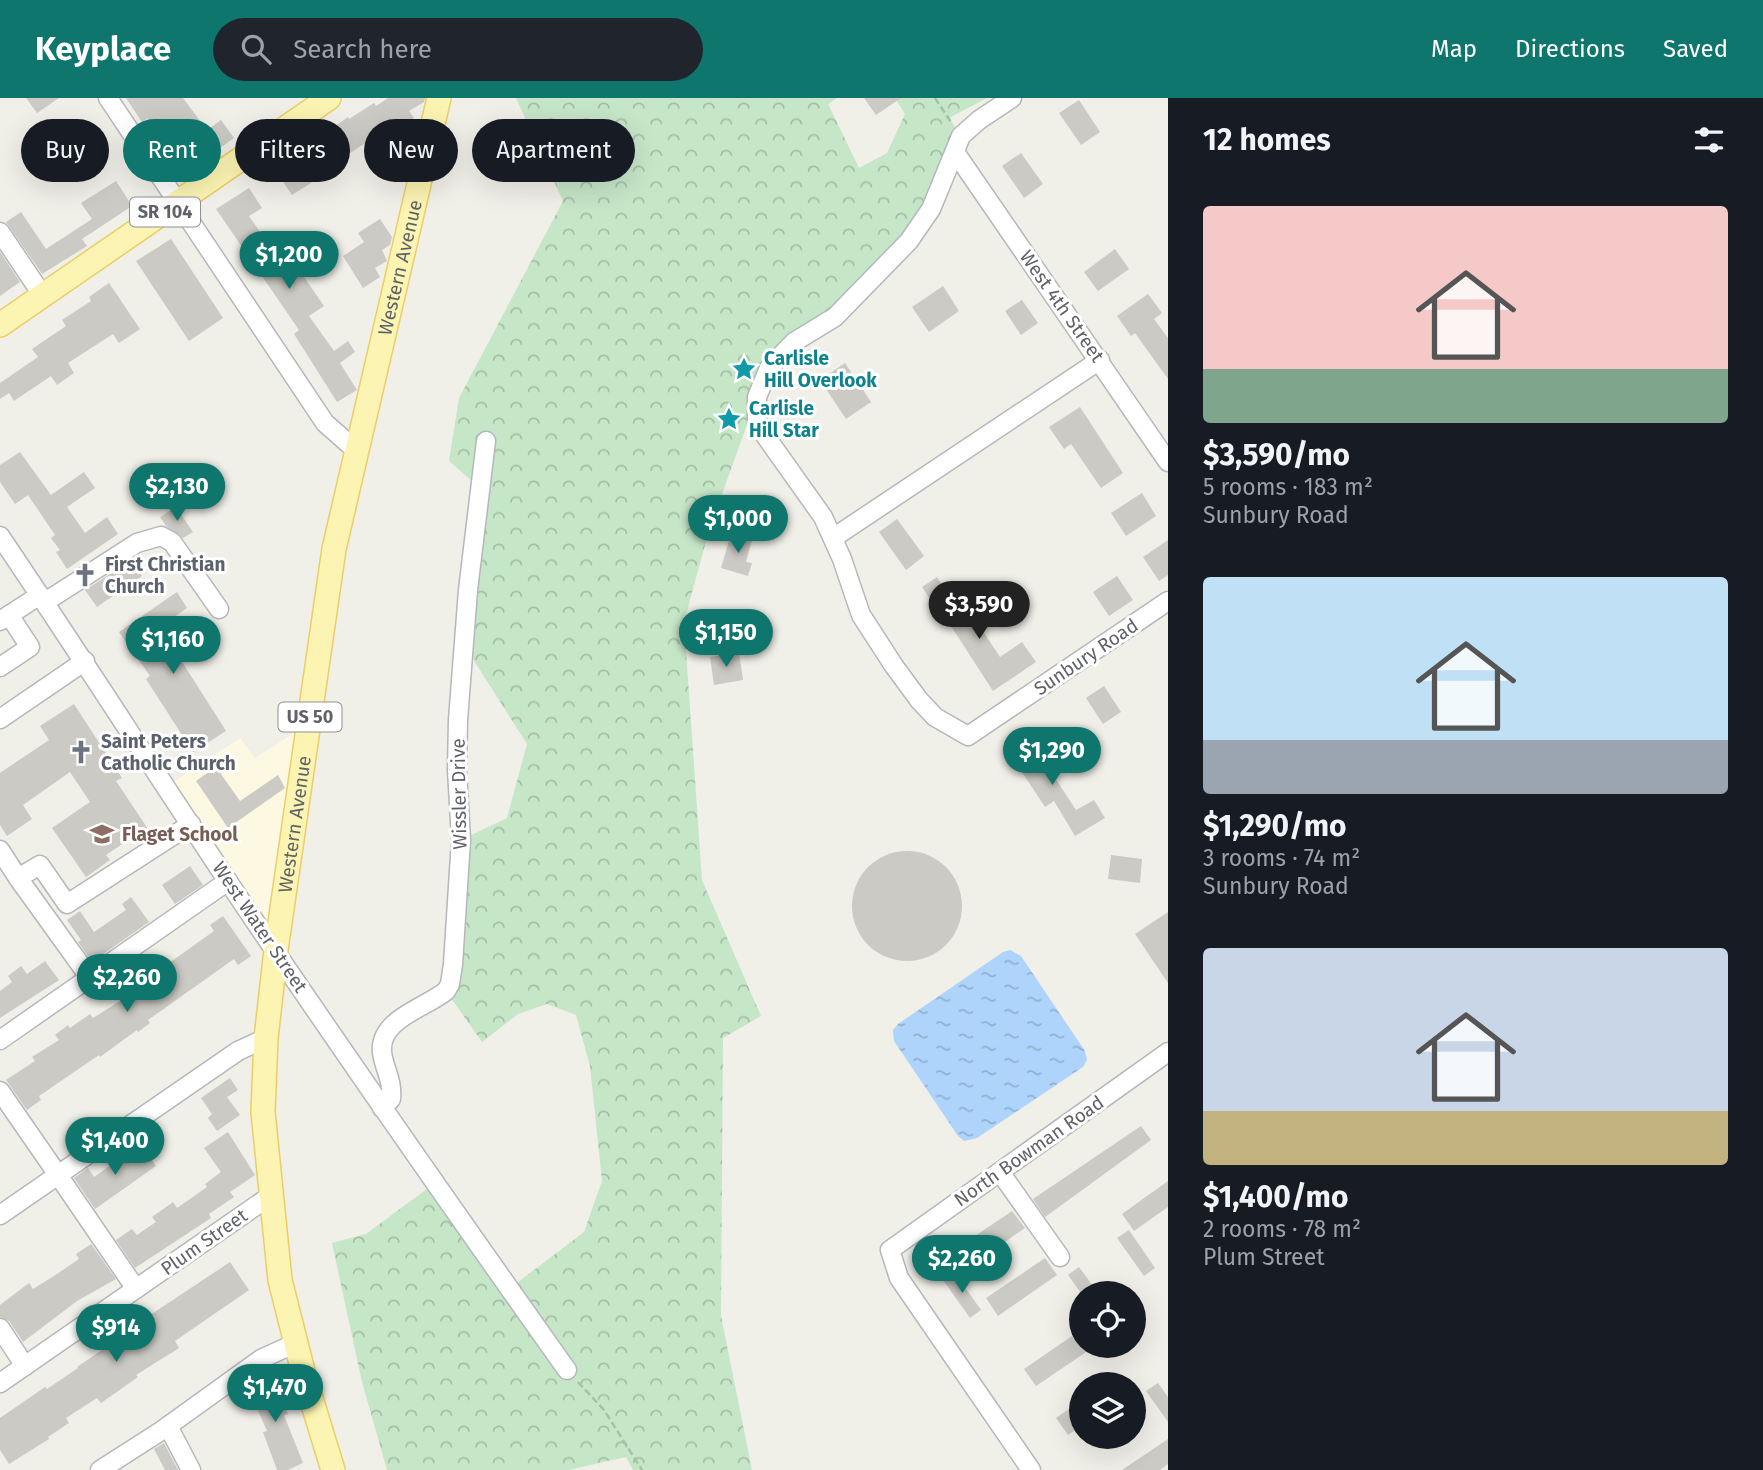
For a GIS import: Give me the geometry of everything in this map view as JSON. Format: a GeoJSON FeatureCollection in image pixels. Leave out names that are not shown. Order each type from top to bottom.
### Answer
{"type":"FeatureCollection","features":[{"type":"Feature","properties":{"kind":"main road","name":"SR 104"},"geometry":{"type":"LineString","coordinates":[[0,325],[179,203],[306,105],[329,98]]}},
{"type":"Feature","properties":{"kind":"main road","name":"Western Avenue"},"geometry":{"type":"LineString","coordinates":[[333,1470],[280,1280],[263,1112],[266,1038],[276,950],[334,549],[440,100]]}},
{"type":"Feature","properties":{"kind":"street"},"geometry":{"type":"LineString","coordinates":[[108,98],[325,423],[358,452]]}},
{"type":"Feature","properties":{"kind":"street"},"geometry":{"type":"LineString","coordinates":[[1012,98],[979,120],[958,144],[921,227],[835,317],[794,342],[769,368],[757,397],[757,420],[823,517],[833,538],[1100,360]]}},
{"type":"Feature","properties":{"kind":"street","name":"West 4th Street"},"geometry":{"type":"LineString","coordinates":[[958,144],[1168,462]]}},
{"type":"Feature","properties":{"kind":"street"},"geometry":{"type":"LineString","coordinates":[[0,232],[43,296]]}},
{"type":"Feature","properties":{"kind":"street","name":"Wissler Drive"},"geometry":{"type":"LineString","coordinates":[[382,1108],[391,1099],[392,1085],[382,1055],[382,1042],[386,1032],[396,1022],[446,991],[450,984],[461,840],[457,771],[458,720],[468,590],[486,441]]}},
{"type":"Feature","properties":{"kind":"street","name":"West Water Street"},"geometry":{"type":"LineString","coordinates":[[0,536],[382,1108],[567,1370]]}},
{"type":"Feature","properties":{"kind":"street"},"geometry":{"type":"LineString","coordinates":[[0,667],[30,647],[4,618],[42,599],[136,543],[161,536],[172,542],[219,609]]}},
{"type":"Feature","properties":{"kind":"street","name":"Sunbury Road"},"geometry":{"type":"LineString","coordinates":[[833,538],[861,615],[887,657],[935,717],[968,736],[1168,601]]}},
{"type":"Feature","properties":{"kind":"street"},"geometry":{"type":"LineString","coordinates":[[2,714],[85,661]]}},
{"type":"Feature","properties":{"kind":"street"},"geometry":{"type":"LineString","coordinates":[[18,878],[40,864],[67,904],[191,824]]}},
{"type":"Feature","properties":{"kind":"street"},"geometry":{"type":"LineString","coordinates":[[0,850],[90,978]]}},
{"type":"Feature","properties":{"kind":"street"},"geometry":{"type":"LineString","coordinates":[[0,1040],[228,881]]}},
{"type":"Feature","properties":{"kind":"street"},"geometry":{"type":"LineString","coordinates":[[0,1215],[238,1051],[266,1038]]}},
{"type":"Feature","properties":{"kind":"street","name":"North Bowman Road"},"geometry":{"type":"LineString","coordinates":[[1031,1470],[899,1278],[890,1250],[1168,1052]]}},
{"type":"Feature","properties":{"kind":"street"},"geometry":{"type":"LineString","coordinates":[[0,1090],[136,1289]]}},
{"type":"Feature","properties":{"kind":"street"},"geometry":{"type":"LineString","coordinates":[[1000,1172],[1060,1257]]}},
{"type":"Feature","properties":{"kind":"street","name":"Plum Street"},"geometry":{"type":"LineString","coordinates":[[0,1383],[270,1196]]}},
{"type":"Feature","properties":{"kind":"street"},"geometry":{"type":"LineString","coordinates":[[0,1328],[25,1366]]}},
{"type":"Feature","properties":{"kind":"street"},"geometry":{"type":"LineString","coordinates":[[100,1470],[168,1426],[261,1359],[296,1343]]}},
{"type":"Feature","properties":{"kind":"street"},"geometry":{"type":"LineString","coordinates":[[168,1426],[191,1470]]}},
{"type":"Feature","properties":{"kind":"path"},"geometry":{"type":"LineString","coordinates":[[934,98],[958,144]]}},
{"type":"Feature","properties":{"kind":"path"},"geometry":{"type":"LineString","coordinates":[[567,1370],[604,1410],[642,1470]]}},
{"type":"Feature","properties":{"kind":"shaded area"},"geometry":{"type":"Polygon","coordinates":[[[300,729],[268,929],[172,783],[240,738],[255,758],[300,729]]]}},
{"type":"Feature","properties":{"kind":"green space"},"geometry":{"type":"Polygon","coordinates":[[[516,98],[837,98],[828,104],[859,168],[887,153],[905,114],[895,98],[987,98],[949,118],[961,136],[909,241],[794,342],[757,397],[709,530],[684,622],[702,880],[761,1016],[723,1038],[721,1316],[752,1470],[633,1470],[626,1457],[568,1470],[387,1470],[362,1382],[332,1243],[366,1234],[435,1183],[509,1289],[584,1232],[602,1181],[590,1066],[576,1015],[547,1004],[518,1014],[482,1042],[446,991],[461,840],[507,818],[527,744],[464,645],[481,489],[449,461],[459,398],[563,201],[554,182],[635,182],[635,119],[526,119],[516,98]]]}},
{"type":"Feature","properties":{"kind":"water"},"geometry":{"type":"Polygon","coordinates":[[[1010,950],[1021,956],[1085,1051],[1087,1060],[1083,1067],[977,1138],[964,1141],[894,1041],[893,1030],[1003,952],[1010,950]]]}},
{"type":"Feature","properties":{"kind":"building"},"geometry":{"type":"Polygon","coordinates":[[[26,98],[59,98],[37,113],[26,98]]]}},
{"type":"Feature","properties":{"kind":"building"},"geometry":{"type":"Polygon","coordinates":[[[126,98],[183,98],[199,119],[148,118],[140,119],[126,98]]]}},
{"type":"Feature","properties":{"kind":"building"},"geometry":{"type":"Polygon","coordinates":[[[388,98],[425,98],[424,102],[409,111],[412,119],[364,119],[364,144],[350,153],[349,119],[374,103],[376,106],[388,98]]]}},
{"type":"Feature","properties":{"kind":"building"},"geometry":{"type":"Polygon","coordinates":[[[864,98],[901,98],[876,115],[864,98]]]}},
{"type":"Feature","properties":{"kind":"building"},"geometry":{"type":"Polygon","coordinates":[[[1079,100],[1100,132],[1081,145],[1059,113],[1079,100]]]}},
{"type":"Feature","properties":{"kind":"building"},"geometry":{"type":"Polygon","coordinates":[[[221,120],[234,138],[221,147],[221,120]]]}},
{"type":"Feature","properties":{"kind":"building"},"geometry":{"type":"Polygon","coordinates":[[[1021,153],[1043,184],[1024,198],[1002,166],[1021,153]]]}},
{"type":"Feature","properties":{"kind":"building"},"geometry":{"type":"Polygon","coordinates":[[[116,181],[132,206],[82,239],[87,246],[42,274],[6,222],[21,212],[46,249],[92,219],[81,203],[116,181]]]}},
{"type":"Feature","properties":{"kind":"building"},"geometry":{"type":"Polygon","coordinates":[[[283,182],[312,182],[292,195],[283,182]]]}},
{"type":"Feature","properties":{"kind":"building"},"geometry":{"type":"Polygon","coordinates":[[[249,188],[262,208],[249,216],[265,239],[274,233],[324,306],[309,316],[334,351],[348,341],[355,352],[340,363],[357,390],[337,402],[294,334],[299,330],[216,209],[249,188]]]}},
{"type":"Feature","properties":{"kind":"building"},"geometry":{"type":"Polygon","coordinates":[[[380,219],[392,237],[390,245],[382,250],[387,261],[375,268],[380,277],[363,288],[343,256],[364,242],[358,233],[380,219]]]}},
{"type":"Feature","properties":{"kind":"building"},"geometry":{"type":"Polygon","coordinates":[[[171,239],[223,318],[189,341],[136,261],[171,239]]]}},
{"type":"Feature","properties":{"kind":"building"},"geometry":{"type":"Polygon","coordinates":[[[1115,249],[1129,269],[1098,291],[1084,272],[1115,249]]]}},
{"type":"Feature","properties":{"kind":"building"},"geometry":{"type":"Polygon","coordinates":[[[0,252],[20,282],[0,296],[0,252]]]}},
{"type":"Feature","properties":{"kind":"building"},"geometry":{"type":"Polygon","coordinates":[[[109,283],[140,329],[119,343],[113,334],[68,363],[74,373],[57,385],[51,376],[14,401],[9,393],[0,399],[0,383],[38,357],[32,349],[66,326],[62,320],[91,301],[89,297],[109,283]]]}},
{"type":"Feature","properties":{"kind":"building"},"geometry":{"type":"Polygon","coordinates":[[[943,286],[959,311],[929,332],[912,307],[943,286]]]}},
{"type":"Feature","properties":{"kind":"building"},"geometry":{"type":"Polygon","coordinates":[[[1148,294],[1162,313],[1154,319],[1168,338],[1168,379],[1135,333],[1131,336],[1117,316],[1148,294]]]}},
{"type":"Feature","properties":{"kind":"building"},"geometry":{"type":"Polygon","coordinates":[[[1022,300],[1038,323],[1021,335],[1005,311],[1022,300]]]}},
{"type":"Feature","properties":{"kind":"building"},"geometry":{"type":"Polygon","coordinates":[[[845,363],[871,402],[846,419],[820,380],[845,363]]]}},
{"type":"Feature","properties":{"kind":"building"},"geometry":{"type":"Polygon","coordinates":[[[1080,407],[1123,473],[1101,488],[1071,444],[1064,449],[1049,427],[1080,407]]]}},
{"type":"Feature","properties":{"kind":"building"},"geometry":{"type":"Polygon","coordinates":[[[20,452],[51,495],[84,472],[95,488],[67,507],[85,533],[107,517],[118,534],[67,569],[56,552],[60,550],[51,538],[55,535],[28,495],[15,504],[0,482],[0,465],[20,452]]]}},
{"type":"Feature","properties":{"kind":"building"},"geometry":{"type":"Polygon","coordinates":[[[1142,493],[1156,516],[1126,536],[1111,513],[1142,493]]]}},
{"type":"Feature","properties":{"kind":"building"},"geometry":{"type":"Polygon","coordinates":[[[176,507],[193,532],[183,538],[166,526],[160,517],[176,507]]]}},
{"type":"Feature","properties":{"kind":"building"},"geometry":{"type":"Polygon","coordinates":[[[897,519],[924,556],[906,570],[879,532],[897,519]]]}},
{"type":"Feature","properties":{"kind":"building"},"geometry":{"type":"Polygon","coordinates":[[[731,534],[752,540],[746,562],[752,563],[748,576],[721,568],[731,534]]]}},
{"type":"Feature","properties":{"kind":"building"},"geometry":{"type":"Polygon","coordinates":[[[1168,540],[1168,575],[1159,581],[1143,557],[1168,540]]]}},
{"type":"Feature","properties":{"kind":"building"},"geometry":{"type":"Polygon","coordinates":[[[132,560],[142,576],[97,607],[85,590],[132,560]]]}},
{"type":"Feature","properties":{"kind":"building"},"geometry":{"type":"Polygon","coordinates":[[[1117,576],[1133,600],[1109,616],[1093,592],[1117,576]]]}},
{"type":"Feature","properties":{"kind":"building"},"geometry":{"type":"Polygon","coordinates":[[[937,577],[960,612],[967,607],[1000,657],[1022,642],[1036,662],[993,691],[940,609],[937,610],[922,587],[937,577]]]}},
{"type":"Feature","properties":{"kind":"building"},"geometry":{"type":"Polygon","coordinates":[[[177,592],[187,608],[153,632],[173,661],[179,657],[226,731],[193,752],[146,679],[150,676],[119,632],[177,592]]]}},
{"type":"Feature","properties":{"kind":"building"},"geometry":{"type":"Polygon","coordinates":[[[739,653],[743,680],[714,685],[710,657],[739,653]]]}},
{"type":"Feature","properties":{"kind":"building"},"geometry":{"type":"Polygon","coordinates":[[[1104,686],[1121,712],[1103,724],[1086,698],[1104,686]]]}},
{"type":"Feature","properties":{"kind":"building"},"geometry":{"type":"Polygon","coordinates":[[[74,704],[122,778],[116,781],[150,832],[138,841],[134,836],[106,855],[110,860],[86,877],[52,828],[90,802],[70,772],[23,805],[32,819],[7,836],[0,825],[0,773],[49,740],[40,726],[74,704]]]}},
{"type":"Feature","properties":{"kind":"building"},"geometry":{"type":"Polygon","coordinates":[[[1026,734],[1076,810],[1094,800],[1105,818],[1075,836],[1054,801],[1045,807],[1006,748],[1026,734]]]}},
{"type":"Feature","properties":{"kind":"building"},"geometry":{"type":"Polygon","coordinates":[[[216,767],[240,801],[278,775],[285,788],[228,828],[196,781],[216,767]]]}},
{"type":"Feature","properties":{"kind":"building"},"geometry":{"type":"Polygon","coordinates":[[[907,851],[928,855],[946,867],[958,885],[962,906],[958,927],[946,945],[928,957],[907,961],[886,957],[868,945],[856,927],[852,906],[856,885],[868,867],[886,855],[907,851]]]}},
{"type":"Feature","properties":{"kind":"building"},"geometry":{"type":"Polygon","coordinates":[[[1111,855],[1142,859],[1140,883],[1108,879],[1111,855]]]}},
{"type":"Feature","properties":{"kind":"building"},"geometry":{"type":"Polygon","coordinates":[[[190,866],[203,885],[175,904],[162,885],[190,866]]]}},
{"type":"Feature","properties":{"kind":"building"},"geometry":{"type":"Polygon","coordinates":[[[131,897],[149,922],[92,962],[67,920],[80,911],[94,932],[126,910],[122,904],[131,897]]]}},
{"type":"Feature","properties":{"kind":"building"},"geometry":{"type":"Polygon","coordinates":[[[1168,912],[1168,983],[1135,934],[1168,912]]]}},
{"type":"Feature","properties":{"kind":"building"},"geometry":{"type":"Polygon","coordinates":[[[223,916],[251,956],[238,965],[234,959],[148,1020],[150,1023],[138,1032],[137,1030],[39,1096],[41,1100],[27,1110],[6,1080],[35,1061],[32,1057],[59,1040],[55,1035],[68,1025],[70,1028],[90,1014],[93,1018],[136,991],[134,988],[214,931],[210,925],[223,916]]]}},
{"type":"Feature","properties":{"kind":"building"},"geometry":{"type":"Polygon","coordinates":[[[45,961],[59,980],[0,1018],[0,991],[12,982],[8,976],[21,966],[27,974],[45,961]]]}},
{"type":"Feature","properties":{"kind":"building"},"geometry":{"type":"Polygon","coordinates":[[[230,1078],[238,1090],[227,1097],[240,1115],[217,1131],[208,1118],[212,1114],[201,1098],[230,1078]]]}},
{"type":"Feature","properties":{"kind":"building"},"geometry":{"type":"Polygon","coordinates":[[[1141,1126],[1151,1140],[1045,1217],[1033,1199],[1141,1126]]]}},
{"type":"Feature","properties":{"kind":"building"},"geometry":{"type":"Polygon","coordinates":[[[228,1132],[255,1175],[230,1192],[234,1197],[209,1214],[211,1218],[135,1268],[116,1240],[132,1229],[137,1235],[156,1222],[152,1217],[173,1202],[177,1208],[207,1187],[205,1184],[221,1172],[204,1148],[228,1132]]]}},
{"type":"Feature","properties":{"kind":"building"},"geometry":{"type":"Polygon","coordinates":[[[141,1144],[156,1166],[95,1209],[74,1178],[88,1168],[94,1177],[141,1144]]]}},
{"type":"Feature","properties":{"kind":"building"},"geometry":{"type":"Polygon","coordinates":[[[1168,1181],[1168,1207],[1134,1231],[1122,1214],[1168,1181]]]}},
{"type":"Feature","properties":{"kind":"building"},"geometry":{"type":"Polygon","coordinates":[[[1012,1211],[1025,1228],[966,1269],[953,1251],[1012,1211]]]}},
{"type":"Feature","properties":{"kind":"building"},"geometry":{"type":"Polygon","coordinates":[[[1129,1230],[1155,1268],[1144,1276],[1117,1238],[1129,1230]]]}},
{"type":"Feature","properties":{"kind":"building"},"geometry":{"type":"Polygon","coordinates":[[[91,1244],[116,1279],[77,1301],[23,1342],[9,1321],[0,1317],[0,1305],[29,1283],[33,1289],[54,1276],[79,1259],[76,1254],[91,1244]]]}},
{"type":"Feature","properties":{"kind":"building"},"geometry":{"type":"Polygon","coordinates":[[[1045,1258],[1057,1275],[998,1316],[986,1298],[1045,1258]]]}},
{"type":"Feature","properties":{"kind":"building"},"geometry":{"type":"Polygon","coordinates":[[[230,1262],[249,1290],[175,1341],[179,1348],[136,1375],[138,1377],[101,1403],[97,1398],[66,1418],[69,1423],[9,1464],[0,1450],[0,1418],[78,1368],[121,1337],[120,1335],[230,1262]]]}},
{"type":"Feature","properties":{"kind":"building"},"geometry":{"type":"Polygon","coordinates":[[[1079,1267],[1089,1281],[1072,1281],[1068,1275],[1079,1267]]]}},
{"type":"Feature","properties":{"kind":"building"},"geometry":{"type":"Polygon","coordinates":[[[954,1272],[981,1310],[970,1318],[943,1280],[954,1272]]]}},
{"type":"Feature","properties":{"kind":"building"},"geometry":{"type":"Polygon","coordinates":[[[1069,1338],[1069,1358],[1077,1358],[1036,1386],[1024,1369],[1069,1338]]]}},
{"type":"Feature","properties":{"kind":"building"},"geometry":{"type":"Polygon","coordinates":[[[271,1376],[288,1414],[284,1415],[303,1463],[288,1470],[277,1470],[263,1432],[267,1431],[247,1386],[271,1376]]]}},
{"type":"Feature","properties":{"kind":"building"},"geometry":{"type":"Polygon","coordinates":[[[1158,1383],[1168,1397],[1168,1422],[1146,1391],[1158,1383]]]}},
{"type":"Feature","properties":{"kind":"building"},"geometry":{"type":"Polygon","coordinates":[[[1069,1409],[1069,1434],[1068,1435],[1056,1418],[1069,1409]]]}},
{"type":"Feature","properties":{"kind":"building"},"geometry":{"type":"Polygon","coordinates":[[[1168,1439],[1168,1464],[1160,1470],[1122,1470],[1168,1439]]]}},
{"type":"Feature","properties":{"kind":"building"},"geometry":{"type":"Polygon","coordinates":[[[164,1443],[178,1470],[165,1470],[154,1449],[164,1443]]]}},
{"type":"Feature","properties":{"kind":"place","name":"Carlisle Hill Overlook"},"geometry":{"type":"Point","coordinates":[744,369]}},
{"type":"Feature","properties":{"kind":"place","name":"Carlisle Hill Star"},"geometry":{"type":"Point","coordinates":[729,419]}},
{"type":"Feature","properties":{"kind":"place","name":"First Christian Church"},"geometry":{"type":"Point","coordinates":[85,575]}},
{"type":"Feature","properties":{"kind":"place","name":"Saint Peters Catholic Church"},"geometry":{"type":"Point","coordinates":[81,752]}},
{"type":"Feature","properties":{"kind":"place","name":"Flaget School"},"geometry":{"type":"Point","coordinates":[102,834]}}]}
